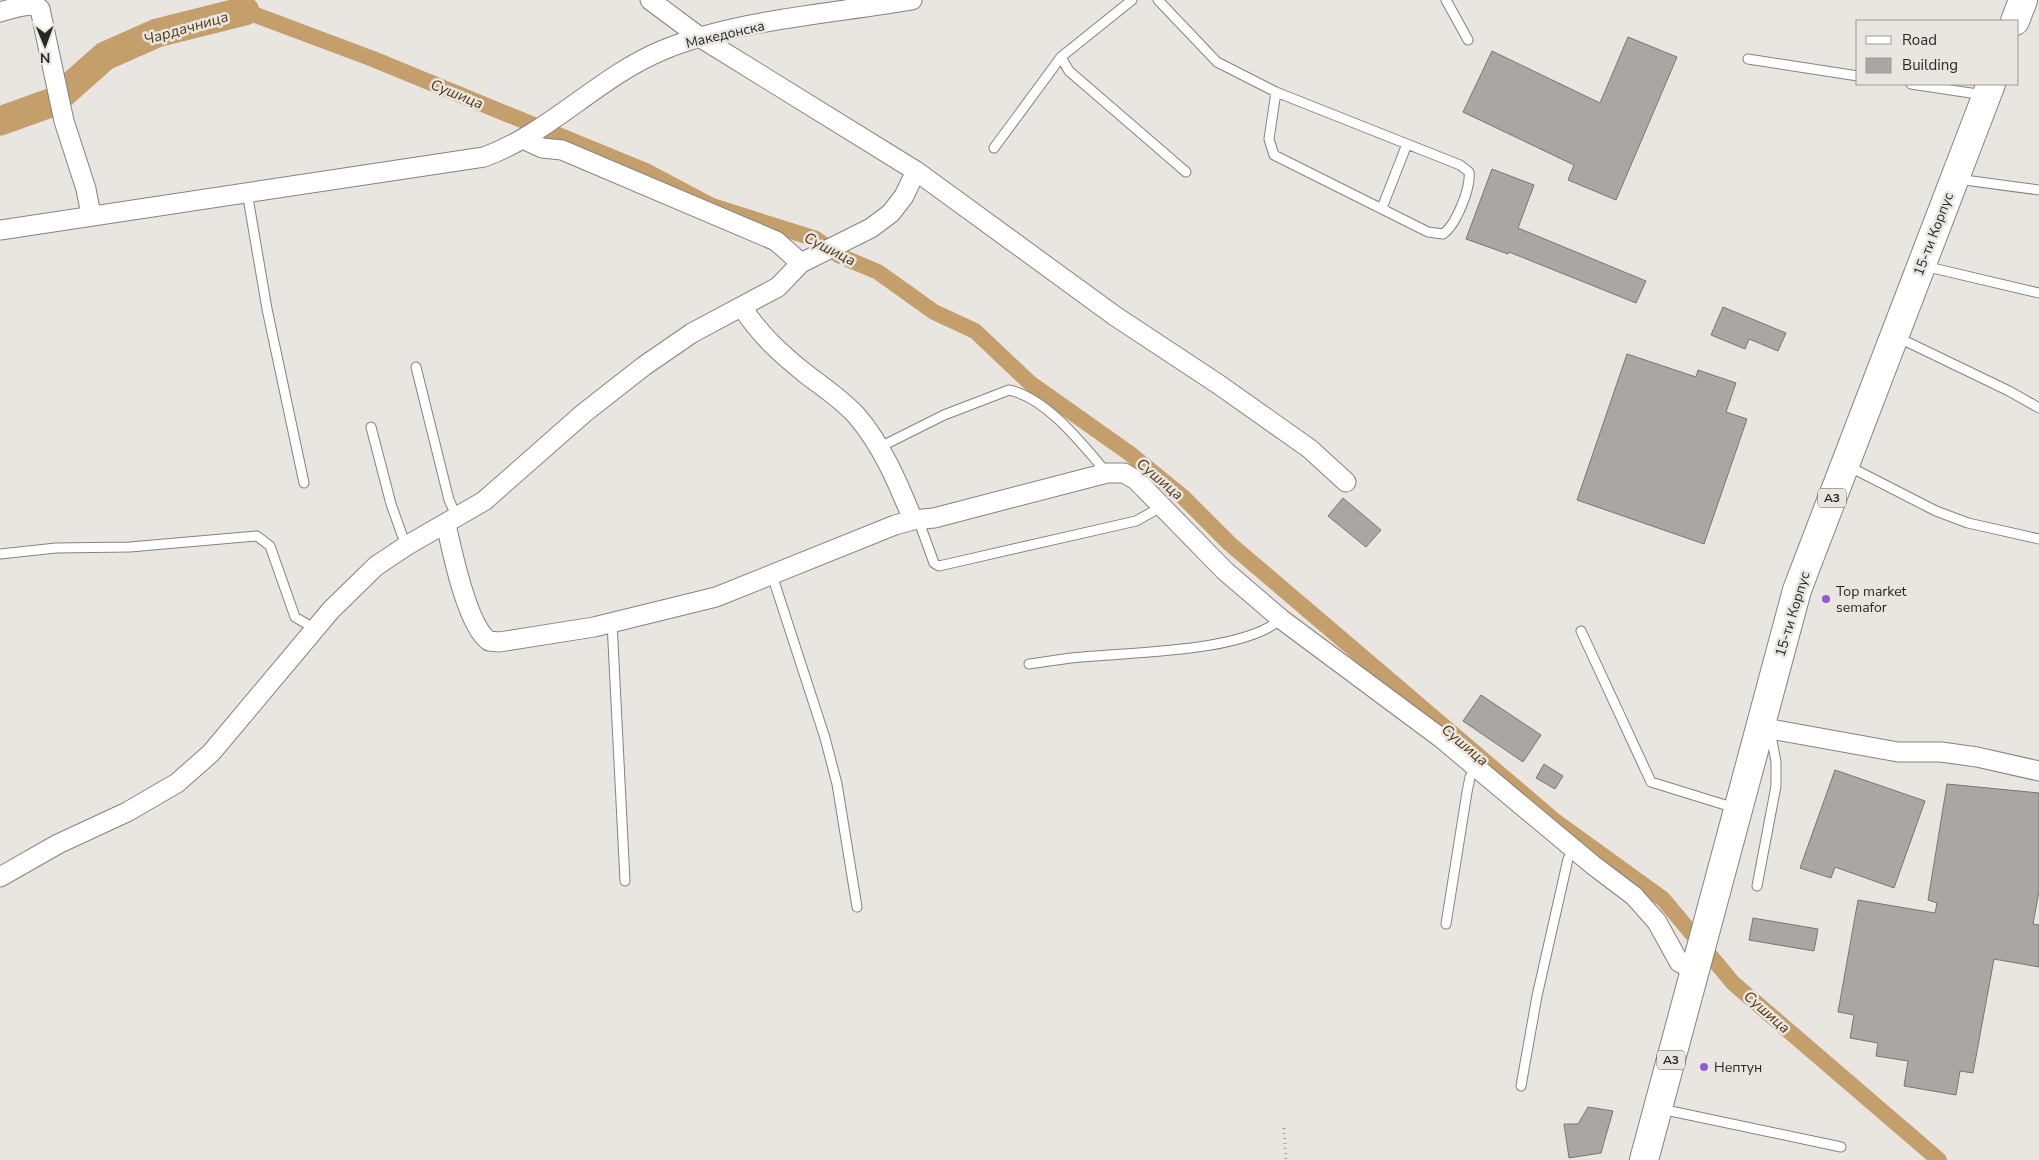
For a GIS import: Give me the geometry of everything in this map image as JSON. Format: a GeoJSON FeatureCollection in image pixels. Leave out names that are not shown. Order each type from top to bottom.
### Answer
{"type":"FeatureCollection","features":[{"type":"Feature","properties":{"kind":"main road"},"geometry":{"type":"LineString","coordinates":[[2015,20],[2023,0]]}},
{"type":"Feature","properties":{"kind":"main road","name":"15-ти Корпус"},"geometry":{"type":"LineString","coordinates":[[1644,1160],[1738,809],[1765,728],[1797,590],[1989,90]]}},
{"type":"Feature","properties":{"kind":"street"},"geometry":{"type":"LineString","coordinates":[[650,0],[700,38],[916,171],[1115,316],[1218,384],[1310,449],[1346,482]]}},
{"type":"Feature","properties":{"kind":"street","name":"Македонска"},"geometry":{"type":"LineString","coordinates":[[0,230],[484,157],[525,140],[555,116],[604,83],[662,51],[700,38],[817,8],[912,0]]}},
{"type":"Feature","properties":{"kind":"street"},"geometry":{"type":"LineString","coordinates":[[0,12],[30,5],[36,6],[40,10],[56,92],[86,189],[91,215]]}},
{"type":"Feature","properties":{"kind":"street"},"geometry":{"type":"LineString","coordinates":[[525,140],[542,148],[562,150],[776,241],[800,263]]}},
{"type":"Feature","properties":{"kind":"street"},"geometry":{"type":"LineString","coordinates":[[1,874],[58,844],[127,812],[177,783],[211,753],[331,610],[376,566],[406,546],[451,521],[506,484],[584,413],[644,366],[692,333],[742,308],[778,287],[800,263],[863,233],[890,213],[904,196],[916,171]]}},
{"type":"Feature","properties":{"kind":"street"},"geometry":{"type":"LineString","coordinates":[[742,308],[764,337],[784,356],[836,396],[856,416],[878,448],[916,519]]}},
{"type":"Feature","properties":{"kind":"street"},"geometry":{"type":"LineString","coordinates":[[451,521],[470,612],[478,629],[489,641],[499,642],[612,622],[716,597],[833,549],[916,519],[943,516],[1117,471],[1130,476],[1225,571],[1281,619],[1331,654],[1477,766],[1574,849],[1634,896],[1657,922],[1679,962],[1696,966]]}},
{"type":"Feature","properties":{"kind":"street"},"geometry":{"type":"LineString","coordinates":[[1765,728],[1898,752],[1941,752],[1977,757],[2039,771]]}},
{"type":"Feature","properties":{"kind":"lane"},"geometry":{"type":"LineString","coordinates":[[994,148],[1060,57],[1132,0]]}},
{"type":"Feature","properties":{"kind":"lane"},"geometry":{"type":"LineString","coordinates":[[1158,0],[1217,62],[1276,92],[1460,165],[1469,172],[1470,181],[1452,228],[1443,234],[1428,232],[1274,155],[1269,139],[1276,92]]}},
{"type":"Feature","properties":{"kind":"lane"},"geometry":{"type":"LineString","coordinates":[[1446,0],[1468,40]]}},
{"type":"Feature","properties":{"kind":"lane"},"geometry":{"type":"LineString","coordinates":[[1060,57],[1069,71],[1186,172]]}},
{"type":"Feature","properties":{"kind":"lane"},"geometry":{"type":"LineString","coordinates":[[1748,59],[1856,76]]}},
{"type":"Feature","properties":{"kind":"lane"},"geometry":{"type":"LineString","coordinates":[[1924,85],[1989,90]]}},
{"type":"Feature","properties":{"kind":"lane"},"geometry":{"type":"LineString","coordinates":[[1382,208],[1407,144]]}},
{"type":"Feature","properties":{"kind":"lane"},"geometry":{"type":"LineString","coordinates":[[1955,179],[2039,190]]}},
{"type":"Feature","properties":{"kind":"lane"},"geometry":{"type":"LineString","coordinates":[[247,192],[270,327],[304,483]]}},
{"type":"Feature","properties":{"kind":"lane"},"geometry":{"type":"LineString","coordinates":[[1921,266],[2039,293]]}},
{"type":"Feature","properties":{"kind":"lane"},"geometry":{"type":"LineString","coordinates":[[1894,336],[2009,391],[2039,408]]}},
{"type":"Feature","properties":{"kind":"lane"},"geometry":{"type":"LineString","coordinates":[[416,367],[449,500],[451,521]]}},
{"type":"Feature","properties":{"kind":"lane"},"geometry":{"type":"LineString","coordinates":[[878,448],[944,415],[1009,390],[1018,392],[1050,411],[1107,473]]}},
{"type":"Feature","properties":{"kind":"lane"},"geometry":{"type":"LineString","coordinates":[[371,427],[391,504],[406,546]]}},
{"type":"Feature","properties":{"kind":"lane"},"geometry":{"type":"LineString","coordinates":[[1846,464],[1869,478],[1960,520],[2039,539]]}},
{"type":"Feature","properties":{"kind":"lane"},"geometry":{"type":"LineString","coordinates":[[916,519],[934,563],[939,566],[1136,521],[1161,507]]}},
{"type":"Feature","properties":{"kind":"lane"},"geometry":{"type":"LineString","coordinates":[[0,554],[56,548],[130,547],[257,536],[270,546],[295,617],[315,630]]}},
{"type":"Feature","properties":{"kind":"lane"},"geometry":{"type":"LineString","coordinates":[[772,575],[825,738],[837,784],[857,907]]}},
{"type":"Feature","properties":{"kind":"lane"},"geometry":{"type":"LineString","coordinates":[[1029,664],[1079,657],[1182,649],[1245,638],[1272,627],[1281,619]]}},
{"type":"Feature","properties":{"kind":"lane"},"geometry":{"type":"LineString","coordinates":[[612,622],[625,881]]}},
{"type":"Feature","properties":{"kind":"lane"},"geometry":{"type":"LineString","coordinates":[[1581,630],[1651,782],[1738,809]]}},
{"type":"Feature","properties":{"kind":"lane"},"geometry":{"type":"LineString","coordinates":[[1757,886],[1776,786],[1776,762],[1765,728]]}},
{"type":"Feature","properties":{"kind":"lane"},"geometry":{"type":"LineString","coordinates":[[1446,924],[1467,792],[1470,777],[1477,766]]}},
{"type":"Feature","properties":{"kind":"lane"},"geometry":{"type":"LineString","coordinates":[[1521,1086],[1539,986],[1568,859],[1574,849]]}},
{"type":"Feature","properties":{"kind":"lane"},"geometry":{"type":"LineString","coordinates":[[1658,1108],[1841,1147]]}},
{"type":"Feature","properties":{"kind":"path"},"geometry":{"type":"LineString","coordinates":[[1284,1128],[1286,1160]]}},
{"type":"Feature","properties":{"kind":"building"},"geometry":{"type":"Polygon","coordinates":[[[1628,37],[1677,57],[1616,200],[1568,180],[1574,165],[1463,112],[1492,51],[1600,103],[1628,37]]]}},
{"type":"Feature","properties":{"kind":"building"},"geometry":{"type":"Polygon","coordinates":[[[1492,169],[1534,185],[1518,228],[1646,281],[1636,303],[1509,252],[1508,254],[1466,239],[1492,169]]]}},
{"type":"Feature","properties":{"kind":"building"},"geometry":{"type":"Polygon","coordinates":[[[1723,307],[1786,333],[1778,351],[1749,339],[1745,349],[1711,335],[1723,307]]]}},
{"type":"Feature","properties":{"kind":"building"},"geometry":{"type":"Polygon","coordinates":[[[1627,354],[1696,377],[1698,370],[1736,383],[1726,412],[1747,419],[1704,544],[1577,500],[1627,354]]]}},
{"type":"Feature","properties":{"kind":"building"},"geometry":{"type":"Polygon","coordinates":[[[1343,498],[1381,530],[1366,547],[1328,516],[1343,498]]]}},
{"type":"Feature","properties":{"kind":"building"},"geometry":{"type":"Polygon","coordinates":[[[1481,695],[1541,735],[1523,762],[1463,721],[1481,695]]]}},
{"type":"Feature","properties":{"kind":"building"},"geometry":{"type":"Polygon","coordinates":[[[1544,764],[1563,776],[1555,789],[1536,778],[1544,764]]]}},
{"type":"Feature","properties":{"kind":"building"},"geometry":{"type":"Polygon","coordinates":[[[1835,770],[1925,801],[1894,888],[1835,867],[1831,878],[1800,868],[1835,770]]]}},
{"type":"Feature","properties":{"kind":"building"},"geometry":{"type":"Polygon","coordinates":[[[1947,784],[2039,793],[2039,891],[2033,924],[2039,925],[2039,967],[1994,959],[1973,1073],[1960,1071],[1956,1095],[1904,1086],[1908,1061],[1876,1056],[1878,1043],[1850,1038],[1854,1015],[1838,1012],[1858,900],[1935,913],[1937,903],[1928,900],[1947,784]]]}},
{"type":"Feature","properties":{"kind":"building"},"geometry":{"type":"Polygon","coordinates":[[[1753,918],[1818,929],[1814,951],[1749,940],[1753,918]]]}},
{"type":"Feature","properties":{"kind":"building"},"geometry":{"type":"Polygon","coordinates":[[[1588,1107],[1613,1111],[1601,1153],[1569,1158],[1564,1124],[1578,1124],[1588,1107]]]}},
{"type":"Feature","properties":{"kind":"waterway","name":"Сушица"},"geometry":{"type":"LineString","coordinates":[[245,11],[373,59],[648,172],[712,206],[816,239],[840,256],[878,272],[934,312],[975,331],[1030,383],[1129,453],[1183,497],[1230,544],[1555,821],[1663,899],[1733,983],[1939,1160]]}},
{"type":"Feature","properties":{"kind":"waterway","name":"Чардачница"},"geometry":{"type":"LineString","coordinates":[[0,121],[53,102],[105,56],[157,33],[245,11]]}},
{"type":"Feature","properties":{"kind":"place","name":"Top market semafor"},"geometry":{"type":"Point","coordinates":[1826,599]}},
{"type":"Feature","properties":{"kind":"place","name":"Нептун"},"geometry":{"type":"Point","coordinates":[1704,1067]}}]}
